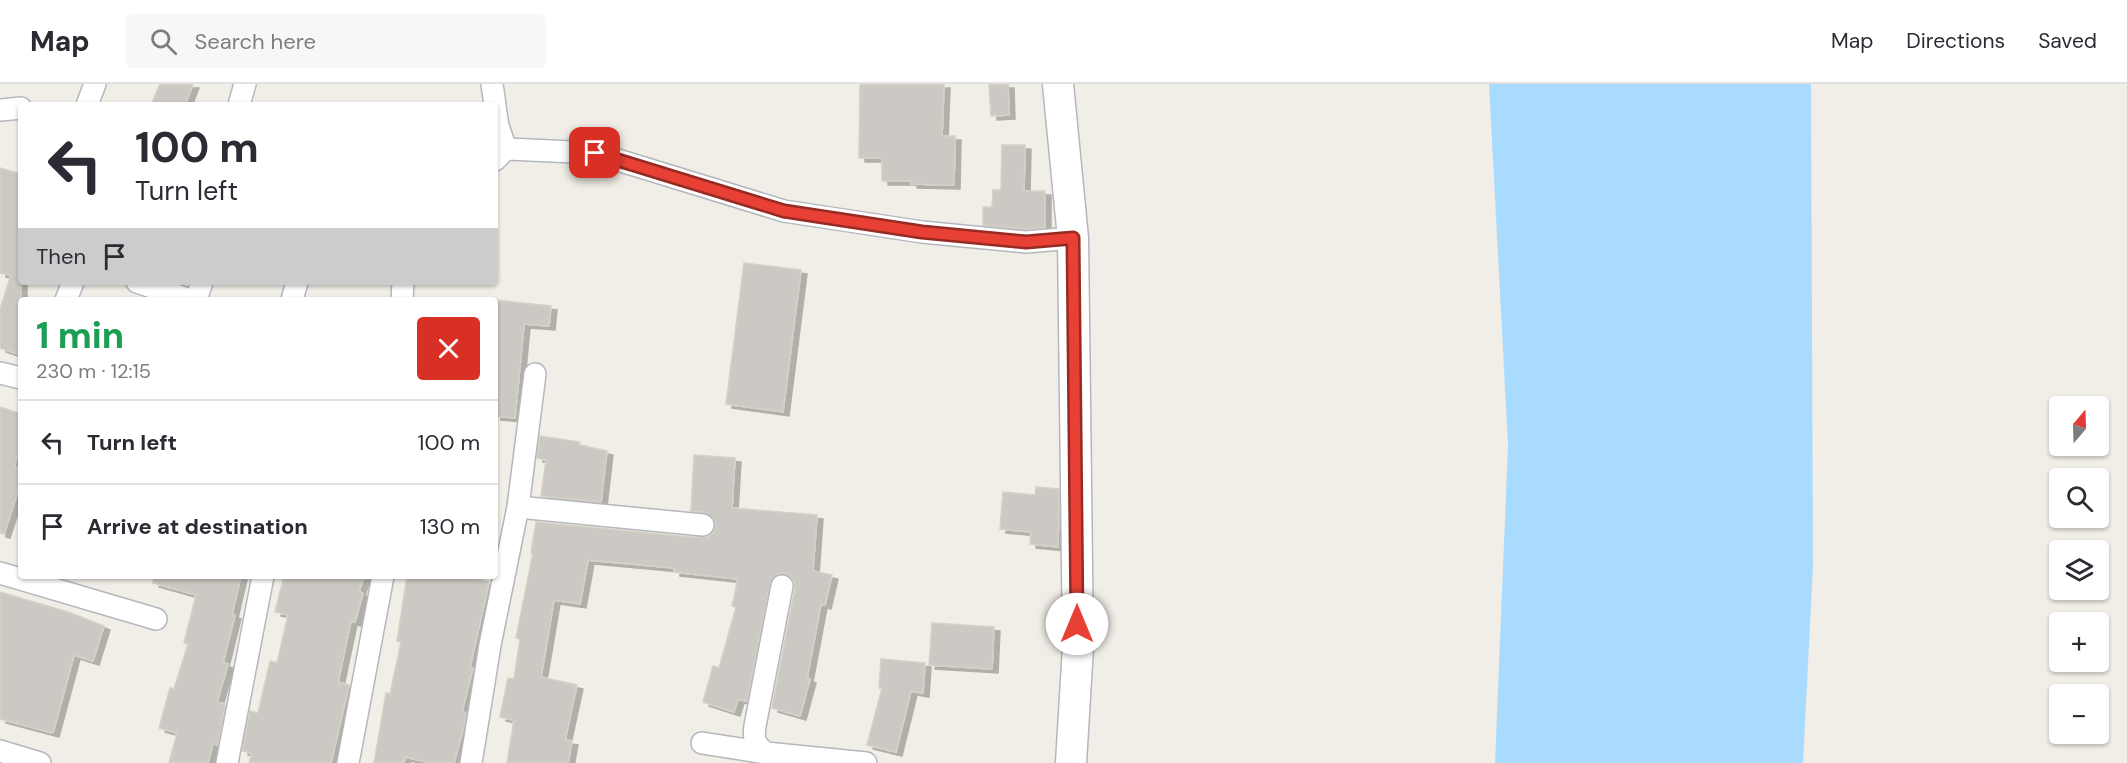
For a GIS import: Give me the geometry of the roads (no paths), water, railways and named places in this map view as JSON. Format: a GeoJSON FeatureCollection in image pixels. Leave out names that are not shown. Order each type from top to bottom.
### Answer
{"type":"FeatureCollection","features":[{"type":"Feature","properties":{"kind":"street"},"geometry":{"type":"LineString","coordinates":[[88,102],[95,84]]}},
{"type":"Feature","properties":{"kind":"street"},"geometry":{"type":"LineString","coordinates":[[240,102],[245,84]]}},
{"type":"Feature","properties":{"kind":"street"},"geometry":{"type":"LineString","coordinates":[[492,84],[494,102]]}},
{"type":"Feature","properties":{"kind":"street"},"geometry":{"type":"LineString","coordinates":[[1058,84],[1073,238],[1078,647],[1071,763]]}},
{"type":"Feature","properties":{"kind":"street"},"geometry":{"type":"LineString","coordinates":[[0,110],[18,108]]}},
{"type":"Feature","properties":{"kind":"street"},"geometry":{"type":"LineString","coordinates":[[498,126],[500,154],[595,153],[784,211],[922,232],[1026,242],[1073,238]]}},
{"type":"Feature","properties":{"kind":"street"},"geometry":{"type":"LineString","coordinates":[[146,285],[181,297]]}},
{"type":"Feature","properties":{"kind":"street"},"geometry":{"type":"LineString","coordinates":[[0,373],[18,377]]}},
{"type":"Feature","properties":{"kind":"street"},"geometry":{"type":"LineString","coordinates":[[471,763],[490,645],[518,507],[535,374]]}},
{"type":"Feature","properties":{"kind":"street"},"geometry":{"type":"LineString","coordinates":[[518,507],[703,525]]}},
{"type":"Feature","properties":{"kind":"street"},"geometry":{"type":"LineString","coordinates":[[0,573],[18,578]]}},
{"type":"Feature","properties":{"kind":"street"},"geometry":{"type":"LineString","coordinates":[[20,579],[156,619]]}},
{"type":"Feature","properties":{"kind":"street"},"geometry":{"type":"LineString","coordinates":[[227,763],[263,579]]}},
{"type":"Feature","properties":{"kind":"street"},"geometry":{"type":"LineString","coordinates":[[348,763],[382,579]]}},
{"type":"Feature","properties":{"kind":"street"},"geometry":{"type":"LineString","coordinates":[[766,753],[757,746],[753,738],[754,726],[782,586]]}},
{"type":"Feature","properties":{"kind":"street"},"geometry":{"type":"LineString","coordinates":[[702,743],[766,753],[866,763]]}},
{"type":"Feature","properties":{"kind":"street"},"geometry":{"type":"LineString","coordinates":[[0,751],[40,763]]}},
{"type":"Feature","properties":{"kind":"water"},"geometry":{"type":"Polygon","coordinates":[[[1489,84],[1811,84],[1813,566],[1803,763],[1495,763],[1508,445],[1489,84]]]}}]}
